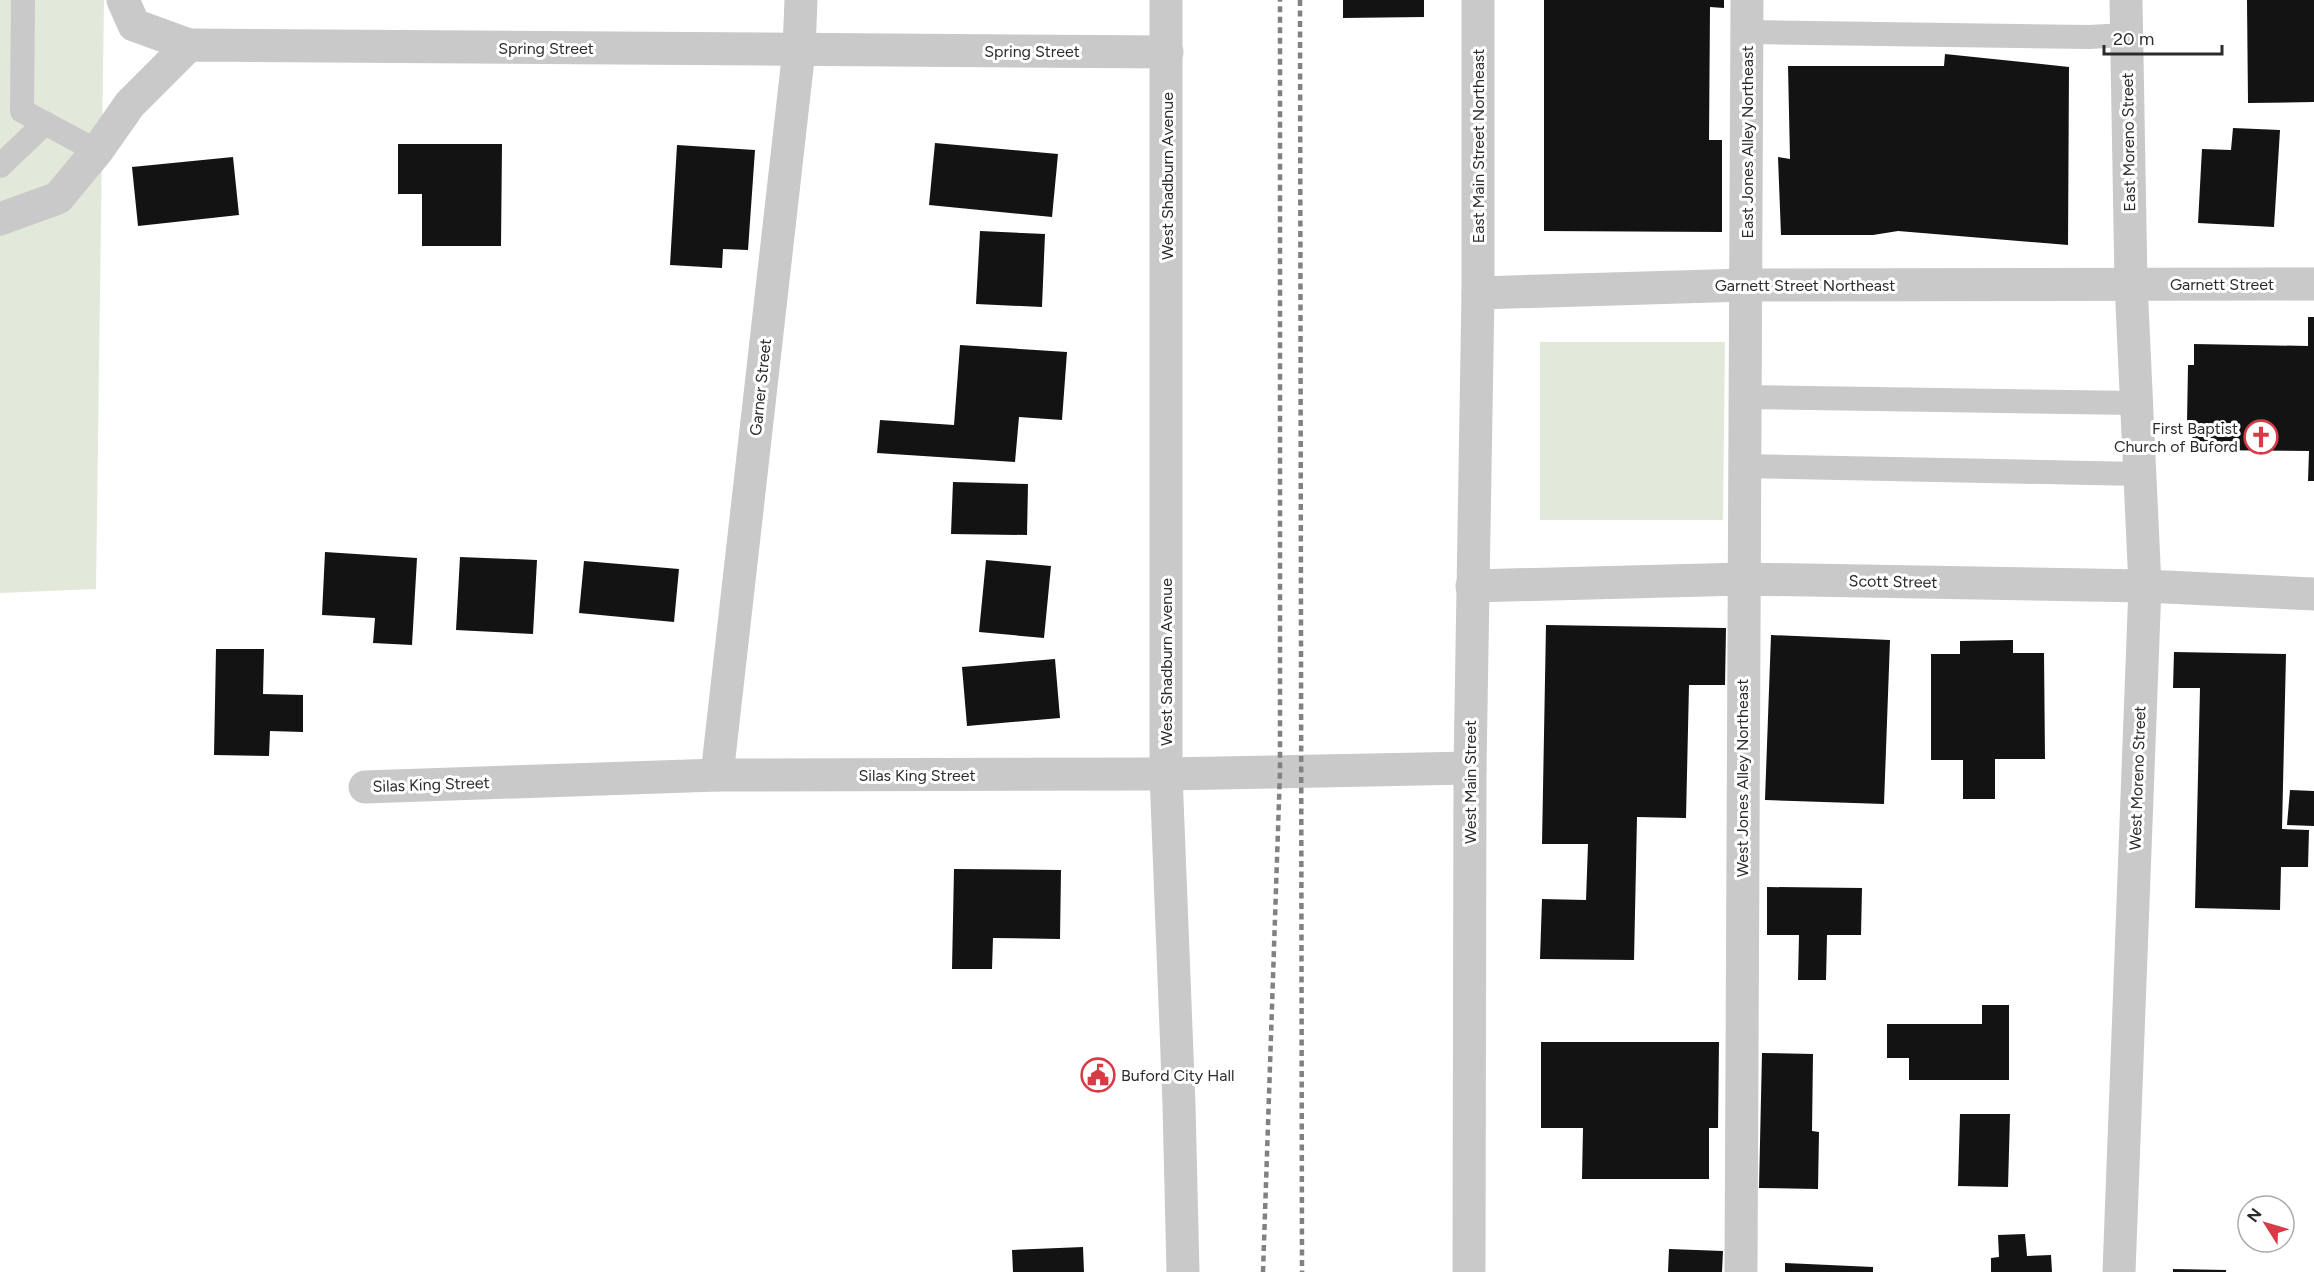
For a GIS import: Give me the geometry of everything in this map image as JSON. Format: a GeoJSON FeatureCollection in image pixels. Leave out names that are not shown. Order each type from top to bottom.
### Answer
{"type":"FeatureCollection","features":[{"type":"Feature","properties":{"kind":"street","name":"Spring Street"},"geometry":{"type":"LineString","coordinates":[[123,0],[134,25],[189,45],[1167,52]]}},
{"type":"Feature","properties":{"kind":"street","name":"Garner Street"},"geometry":{"type":"LineString","coordinates":[[717,775],[798,50],[801,0]]}},
{"type":"Feature","properties":{"kind":"street","name":"West Shadburn Avenue"},"geometry":{"type":"LineString","coordinates":[[1166,0],[1166,774],[1183,1272]]}},
{"type":"Feature","properties":{"kind":"street","name":"East Main Street Northeast"},"geometry":{"type":"LineString","coordinates":[[1478,0],[1479,293]]}},
{"type":"Feature","properties":{"kind":"street","name":"East Jones Alley Northeast"},"geometry":{"type":"LineString","coordinates":[[1746,285],[1747,0]]}},
{"type":"Feature","properties":{"kind":"street","name":"East Moreno Street"},"geometry":{"type":"LineString","coordinates":[[2126,0],[2131,283]]}},
{"type":"Feature","properties":{"kind":"street"},"geometry":{"type":"LineString","coordinates":[[0,219],[58,198],[97,151],[130,104],[189,45]]}},
{"type":"Feature","properties":{"kind":"street","name":"Garnett Street Northeast"},"geometry":{"type":"LineString","coordinates":[[1479,293],[1746,285],[2131,283]]}},
{"type":"Feature","properties":{"kind":"street","name":"Garnett Street"},"geometry":{"type":"LineString","coordinates":[[2131,283],[2314,284]]}},
{"type":"Feature","properties":{"kind":"street","name":"West Moreno Street"},"geometry":{"type":"LineString","coordinates":[[2119,1272],[2145,586],[2131,283]]}},
{"type":"Feature","properties":{"kind":"street","name":"West Jones Alley Northeast"},"geometry":{"type":"LineString","coordinates":[[1741,1272],[1746,285]]}},
{"type":"Feature","properties":{"kind":"street","name":"West Main Street"},"geometry":{"type":"LineString","coordinates":[[1469,1272],[1470,768],[1479,293]]}},
{"type":"Feature","properties":{"kind":"street","name":"Scott Street"},"geometry":{"type":"LineString","coordinates":[[1473,586],[1743,579],[2145,586],[2314,594]]}},
{"type":"Feature","properties":{"kind":"street","name":"Silas King Street"},"geometry":{"type":"LineString","coordinates":[[365,787],[717,775],[1166,774],[1470,768]]}},
{"type":"Feature","properties":{"kind":"lane"},"geometry":{"type":"LineString","coordinates":[[23,0],[22,111],[97,151]]}},
{"type":"Feature","properties":{"kind":"lane"},"geometry":{"type":"LineString","coordinates":[[1747,32],[2089,37],[2125,35]]}},
{"type":"Feature","properties":{"kind":"lane"},"geometry":{"type":"LineString","coordinates":[[0,166],[45,123]]}},
{"type":"Feature","properties":{"kind":"lane"},"geometry":{"type":"LineString","coordinates":[[1745,397],[2136,404]]}},
{"type":"Feature","properties":{"kind":"lane"},"geometry":{"type":"LineString","coordinates":[[1744,466],[2139,474]]}},
{"type":"Feature","properties":{"kind":"shaded area"},"geometry":{"type":"Polygon","coordinates":[[[0,0],[104,0],[96,589],[0,593],[0,0]]]}},
{"type":"Feature","properties":{"kind":"shaded area"},"geometry":{"type":"Polygon","coordinates":[[[1540,342],[1725,342],[1723,520],[1540,520],[1540,342]]]}},
{"type":"Feature","properties":{"kind":"building"},"geometry":{"type":"Polygon","coordinates":[[[1343,0],[1424,0],[1424,17],[1343,18],[1343,0]]]}},
{"type":"Feature","properties":{"kind":"building"},"geometry":{"type":"Polygon","coordinates":[[[1544,0],[1724,0],[1724,8],[1710,7],[1709,140],[1722,140],[1722,232],[1544,231],[1544,0]]]}},
{"type":"Feature","properties":{"kind":"building"},"geometry":{"type":"Polygon","coordinates":[[[2247,0],[2314,0],[2314,102],[2248,103],[2247,0]]]}},
{"type":"Feature","properties":{"kind":"building"},"geometry":{"type":"Polygon","coordinates":[[[1945,54],[2069,67],[2068,245],[1898,231],[1873,235],[1781,235],[1778,157],[1790,159],[1788,66],[1944,66],[1945,54]]]}},
{"type":"Feature","properties":{"kind":"building"},"geometry":{"type":"Polygon","coordinates":[[[2233,128],[2280,130],[2274,227],[2198,223],[2202,149],[2231,150],[2233,128]]]}},
{"type":"Feature","properties":{"kind":"building"},"geometry":{"type":"Polygon","coordinates":[[[935,143],[1058,154],[1052,217],[929,205],[935,143]]]}},
{"type":"Feature","properties":{"kind":"building"},"geometry":{"type":"Polygon","coordinates":[[[398,144],[502,144],[501,246],[422,246],[422,194],[398,194],[398,144]]]}},
{"type":"Feature","properties":{"kind":"building"},"geometry":{"type":"Polygon","coordinates":[[[677,145],[755,150],[748,250],[723,249],[722,268],[670,265],[677,145]]]}},
{"type":"Feature","properties":{"kind":"building"},"geometry":{"type":"Polygon","coordinates":[[[233,157],[239,215],[138,226],[132,167],[233,157]]]}},
{"type":"Feature","properties":{"kind":"building"},"geometry":{"type":"Polygon","coordinates":[[[980,231],[1045,234],[1042,307],[976,304],[980,231]]]}},
{"type":"Feature","properties":{"kind":"building"},"geometry":{"type":"Polygon","coordinates":[[[2308,317],[2314,317],[2314,481],[2308,481],[2309,451],[2192,450],[2193,423],[2187,423],[2188,365],[2194,365],[2194,344],[2308,346],[2308,317]]]}},
{"type":"Feature","properties":{"kind":"building"},"geometry":{"type":"Polygon","coordinates":[[[960,345],[1067,352],[1062,420],[1019,417],[1015,462],[877,453],[880,420],[954,425],[960,345]]]}},
{"type":"Feature","properties":{"kind":"building"},"geometry":{"type":"Polygon","coordinates":[[[953,482],[1028,484],[1027,535],[951,534],[953,482]]]}},
{"type":"Feature","properties":{"kind":"building"},"geometry":{"type":"Polygon","coordinates":[[[325,552],[417,558],[412,645],[373,643],[375,618],[322,615],[325,552]]]}},
{"type":"Feature","properties":{"kind":"building"},"geometry":{"type":"Polygon","coordinates":[[[460,557],[537,560],[533,634],[456,630],[460,557]]]}},
{"type":"Feature","properties":{"kind":"building"},"geometry":{"type":"Polygon","coordinates":[[[986,560],[1051,566],[1044,638],[979,632],[986,560]]]}},
{"type":"Feature","properties":{"kind":"building"},"geometry":{"type":"Polygon","coordinates":[[[584,561],[679,569],[674,622],[579,613],[584,561]]]}},
{"type":"Feature","properties":{"kind":"building"},"geometry":{"type":"Polygon","coordinates":[[[1546,625],[1726,628],[1725,685],[1689,685],[1686,818],[1637,817],[1634,960],[1540,959],[1542,899],[1586,900],[1588,844],[1542,844],[1546,625]]]}},
{"type":"Feature","properties":{"kind":"building"},"geometry":{"type":"Polygon","coordinates":[[[1771,635],[1890,640],[1884,804],[1765,800],[1771,635]]]}},
{"type":"Feature","properties":{"kind":"building"},"geometry":{"type":"Polygon","coordinates":[[[2013,640],[2013,653],[2044,653],[2045,759],[1995,759],[1995,799],[1963,799],[1963,760],[1931,760],[1931,654],[1960,654],[1960,641],[2013,640]]]}},
{"type":"Feature","properties":{"kind":"building"},"geometry":{"type":"Polygon","coordinates":[[[216,649],[264,649],[263,694],[303,695],[303,732],[270,731],[269,756],[214,755],[216,649]]]}},
{"type":"Feature","properties":{"kind":"building"},"geometry":{"type":"Polygon","coordinates":[[[2174,652],[2286,654],[2282,829],[2309,830],[2308,867],[2281,867],[2280,910],[2195,908],[2200,688],[2173,688],[2174,652]]]}},
{"type":"Feature","properties":{"kind":"building"},"geometry":{"type":"Polygon","coordinates":[[[1055,659],[1060,718],[967,726],[962,667],[1055,659]]]}},
{"type":"Feature","properties":{"kind":"building"},"geometry":{"type":"Polygon","coordinates":[[[2290,790],[2314,791],[2314,826],[2287,825],[2290,790]]]}},
{"type":"Feature","properties":{"kind":"building"},"geometry":{"type":"Polygon","coordinates":[[[954,869],[1061,870],[1060,939],[993,938],[992,969],[952,969],[954,869]]]}},
{"type":"Feature","properties":{"kind":"building"},"geometry":{"type":"Polygon","coordinates":[[[1767,887],[1862,888],[1861,935],[1827,935],[1826,980],[1798,980],[1799,935],[1767,935],[1767,887]]]}},
{"type":"Feature","properties":{"kind":"building"},"geometry":{"type":"Polygon","coordinates":[[[1982,1005],[2009,1005],[2009,1080],[1909,1080],[1909,1058],[1887,1058],[1887,1024],[1982,1024],[1982,1005]]]}},
{"type":"Feature","properties":{"kind":"building"},"geometry":{"type":"Polygon","coordinates":[[[1541,1042],[1719,1042],[1718,1128],[1709,1128],[1709,1179],[1582,1179],[1583,1128],[1541,1128],[1541,1042]]]}},
{"type":"Feature","properties":{"kind":"building"},"geometry":{"type":"Polygon","coordinates":[[[1762,1053],[1813,1054],[1812,1131],[1819,1132],[1818,1189],[1759,1188],[1762,1053]]]}},
{"type":"Feature","properties":{"kind":"building"},"geometry":{"type":"Polygon","coordinates":[[[1960,1114],[2010,1114],[2008,1187],[1958,1186],[1960,1114]]]}},
{"type":"Feature","properties":{"kind":"building"},"geometry":{"type":"Polygon","coordinates":[[[2025,1234],[2027,1256],[2051,1255],[2052,1272],[1991,1272],[1991,1258],[1999,1257],[1998,1235],[2025,1234]]]}},
{"type":"Feature","properties":{"kind":"building"},"geometry":{"type":"Polygon","coordinates":[[[1083,1247],[1084,1272],[1013,1272],[1012,1250],[1083,1247]]]}},
{"type":"Feature","properties":{"kind":"building"},"geometry":{"type":"Polygon","coordinates":[[[1669,1249],[1723,1251],[1722,1272],[1668,1272],[1669,1249]]]}},
{"type":"Feature","properties":{"kind":"building"},"geometry":{"type":"Polygon","coordinates":[[[1785,1263],[1873,1267],[1873,1272],[1785,1272],[1785,1263]]]}},
{"type":"Feature","properties":{"kind":"building"},"geometry":{"type":"Polygon","coordinates":[[[2173,1269],[2226,1270],[2226,1272],[2173,1272],[2173,1269]]]}},
{"type":"Feature","properties":{"kind":"railway"},"geometry":{"type":"LineString","coordinates":[[1263,1272],[1280,771],[1280,0]]}},
{"type":"Feature","properties":{"kind":"railway"},"geometry":{"type":"LineString","coordinates":[[1300,0],[1302,1272]]}},
{"type":"Feature","properties":{"kind":"place","name":"First Baptist Church of Buford"},"geometry":{"type":"Point","coordinates":[2261,437]}},
{"type":"Feature","properties":{"kind":"place","name":"Buford City Hall"},"geometry":{"type":"Point","coordinates":[1098,1075]}}]}
